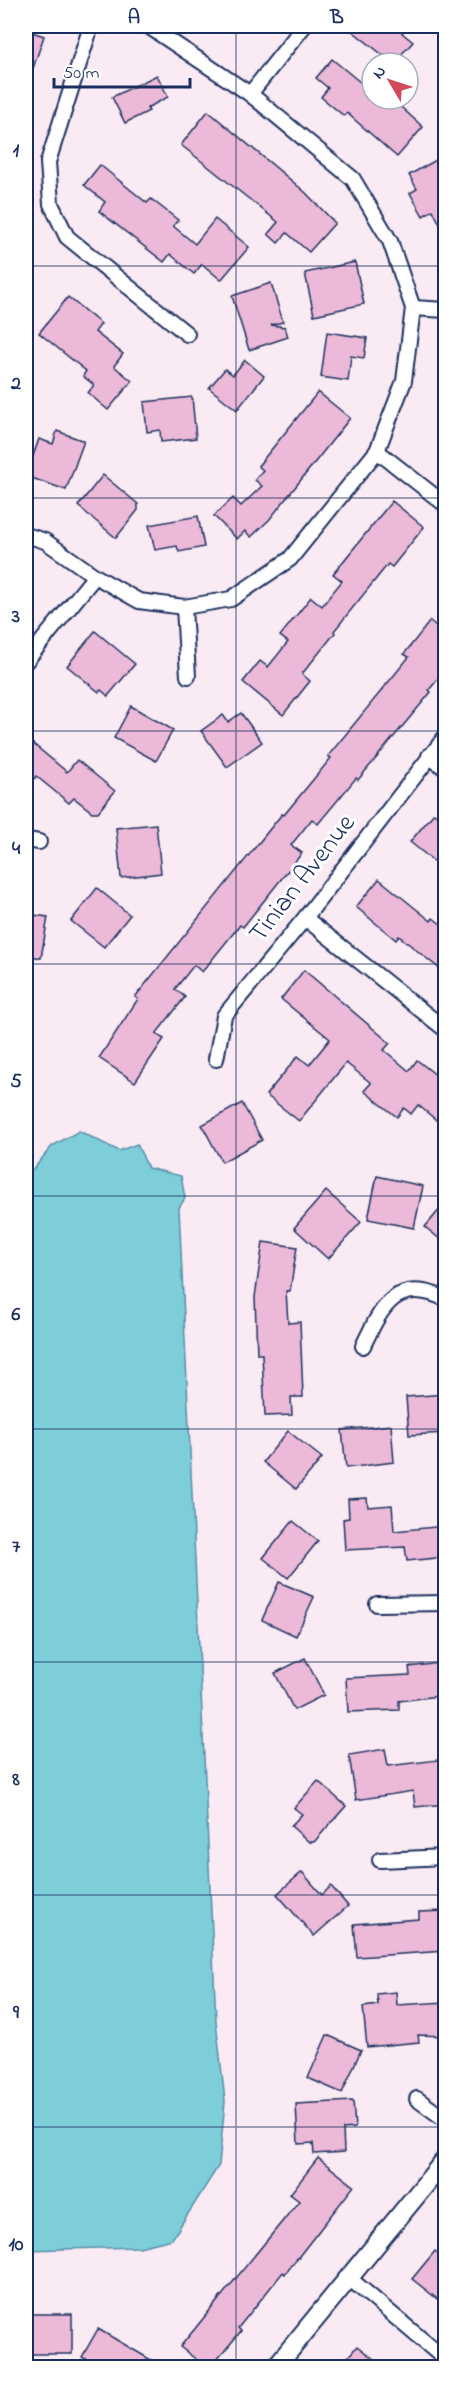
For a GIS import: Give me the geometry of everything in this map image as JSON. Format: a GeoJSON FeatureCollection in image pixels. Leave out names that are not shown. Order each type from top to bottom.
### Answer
{"type":"FeatureCollection","features":[{"type":"Feature","properties":{"kind":"street"},"geometry":{"type":"LineString","coordinates":[[91,26],[48,162],[51,204],[66,237],[187,334]]}},
{"type":"Feature","properties":{"kind":"street"},"geometry":{"type":"LineString","coordinates":[[26,535],[45,541],[95,576],[139,601],[184,607],[231,599],[290,559],[377,451],[405,381],[413,308],[390,241],[353,179],[250,94],[148,26]]}},
{"type":"Feature","properties":{"kind":"street"},"geometry":{"type":"LineString","coordinates":[[250,94],[304,26]]}},
{"type":"Feature","properties":{"kind":"street"},"geometry":{"type":"LineString","coordinates":[[413,308],[446,310]]}},
{"type":"Feature","properties":{"kind":"street"},"geometry":{"type":"LineString","coordinates":[[377,451],[446,505]]}},
{"type":"Feature","properties":{"kind":"street"},"geometry":{"type":"LineString","coordinates":[[26,661],[95,576]]}},
{"type":"Feature","properties":{"kind":"street"},"geometry":{"type":"LineString","coordinates":[[184,607],[188,676]]}},
{"type":"Feature","properties":{"kind":"street","name":"Tinian Avenue"},"geometry":{"type":"LineString","coordinates":[[216,1059],[224,1016],[304,918],[446,736]]}},
{"type":"Feature","properties":{"kind":"street"},"geometry":{"type":"LineString","coordinates":[[429,756],[446,769]]}},
{"type":"Feature","properties":{"kind":"street"},"geometry":{"type":"LineString","coordinates":[[304,918],[446,1030]]}},
{"type":"Feature","properties":{"kind":"street"},"geometry":{"type":"LineString","coordinates":[[363,1346],[374,1323],[393,1298],[407,1292],[424,1290],[446,1299]]}},
{"type":"Feature","properties":{"kind":"street"},"geometry":{"type":"LineString","coordinates":[[377,1604],[446,1603]]}},
{"type":"Feature","properties":{"kind":"street"},"geometry":{"type":"LineString","coordinates":[[380,1860],[446,1857]]}},
{"type":"Feature","properties":{"kind":"street"},"geometry":{"type":"LineString","coordinates":[[417,2098],[446,2120]]}},
{"type":"Feature","properties":{"kind":"street"},"geometry":{"type":"LineString","coordinates":[[275,2367],[446,2159]]}},
{"type":"Feature","properties":{"kind":"street"},"geometry":{"type":"LineString","coordinates":[[349,2278],[446,2360]]}},
{"type":"Feature","properties":{"kind":"water"},"geometry":{"type":"Polygon","coordinates":[[[79,1131],[119,1151],[137,1144],[148,1168],[181,1176],[185,1198],[179,1208],[216,2021],[225,2101],[219,2165],[172,2239],[139,2247],[26,2250],[26,1178],[52,1146],[79,1131]]]}},
{"type":"Feature","properties":{"kind":"building"},"geometry":{"type":"Polygon","coordinates":[[[346,26],[408,26],[402,33],[413,42],[404,51],[378,51],[346,26]]]}},
{"type":"Feature","properties":{"kind":"building"},"geometry":{"type":"Polygon","coordinates":[[[26,30],[44,36],[28,83],[26,83],[26,30]]]}},
{"type":"Feature","properties":{"kind":"building"},"geometry":{"type":"Polygon","coordinates":[[[332,59],[360,82],[360,111],[405,111],[423,127],[397,157],[347,113],[344,116],[321,97],[328,88],[316,78],[332,59]]]}},
{"type":"Feature","properties":{"kind":"building"},"geometry":{"type":"Polygon","coordinates":[[[157,75],[168,97],[147,108],[149,111],[125,123],[112,97],[157,75]]]}},
{"type":"Feature","properties":{"kind":"building"},"geometry":{"type":"Polygon","coordinates":[[[208,111],[305,192],[335,223],[309,252],[287,233],[278,243],[268,234],[278,222],[181,145],[208,111]]]}},
{"type":"Feature","properties":{"kind":"building"},"geometry":{"type":"Polygon","coordinates":[[[438,159],[446,172],[446,237],[433,210],[423,216],[410,193],[417,189],[409,175],[438,159]]]}},
{"type":"Feature","properties":{"kind":"building"},"geometry":{"type":"Polygon","coordinates":[[[100,165],[147,203],[151,199],[178,220],[173,226],[195,244],[215,219],[249,247],[221,280],[202,264],[194,274],[170,254],[164,262],[99,211],[105,202],[84,185],[100,165]]]}},
{"type":"Feature","properties":{"kind":"building"},"geometry":{"type":"Polygon","coordinates":[[[355,262],[364,304],[314,315],[305,273],[355,262]]]}},
{"type":"Feature","properties":{"kind":"building"},"geometry":{"type":"Polygon","coordinates":[[[271,283],[283,322],[271,325],[285,327],[288,337],[249,350],[232,296],[271,283]]]}},
{"type":"Feature","properties":{"kind":"building"},"geometry":{"type":"Polygon","coordinates":[[[68,297],[101,324],[95,332],[123,354],[114,366],[132,381],[108,410],[88,393],[94,385],[83,376],[86,371],[39,333],[68,297]]]}},
{"type":"Feature","properties":{"kind":"building"},"geometry":{"type":"Polygon","coordinates":[[[327,332],[367,338],[364,358],[351,356],[348,381],[321,377],[327,332]]]}},
{"type":"Feature","properties":{"kind":"building"},"geometry":{"type":"Polygon","coordinates":[[[245,360],[264,376],[237,410],[209,388],[225,369],[233,375],[245,360]]]}},
{"type":"Feature","properties":{"kind":"building"},"geometry":{"type":"Polygon","coordinates":[[[318,392],[350,418],[269,520],[251,537],[245,531],[237,539],[214,516],[233,498],[241,506],[262,486],[255,480],[263,470],[258,466],[318,392]]]}},
{"type":"Feature","properties":{"kind":"building"},"geometry":{"type":"Polygon","coordinates":[[[192,397],[196,438],[161,442],[160,430],[147,432],[144,402],[192,397]]]}},
{"type":"Feature","properties":{"kind":"building"},"geometry":{"type":"Polygon","coordinates":[[[57,431],[84,441],[66,490],[26,476],[39,439],[53,444],[57,431]]]}},
{"type":"Feature","properties":{"kind":"building"},"geometry":{"type":"Polygon","coordinates":[[[103,475],[138,504],[138,510],[116,538],[78,506],[103,475]]]}},
{"type":"Feature","properties":{"kind":"building"},"geometry":{"type":"Polygon","coordinates":[[[392,501],[424,527],[392,567],[388,564],[334,631],[335,633],[302,674],[310,681],[283,715],[243,682],[260,661],[268,667],[288,642],[280,636],[311,597],[322,606],[342,581],[333,574],[392,501]]]}},
{"type":"Feature","properties":{"kind":"building"},"geometry":{"type":"Polygon","coordinates":[[[198,516],[204,547],[179,552],[177,546],[155,550],[149,525],[198,516]]]}},
{"type":"Feature","properties":{"kind":"building"},"geometry":{"type":"Polygon","coordinates":[[[430,621],[446,634],[446,669],[429,690],[431,692],[318,824],[312,819],[291,845],[302,853],[243,927],[240,925],[202,972],[194,965],[175,989],[185,997],[156,1034],[164,1039],[135,1082],[99,1058],[138,999],[135,997],[282,814],[284,815],[331,758],[328,756],[409,657],[404,654],[430,621]]]}},
{"type":"Feature","properties":{"kind":"building"},"geometry":{"type":"Polygon","coordinates":[[[95,631],[135,664],[108,696],[101,690],[99,692],[67,666],[95,631]]]}},
{"type":"Feature","properties":{"kind":"building"},"geometry":{"type":"Polygon","coordinates":[[[131,706],[173,730],[156,761],[114,738],[131,706]]]}},
{"type":"Feature","properties":{"kind":"building"},"geometry":{"type":"Polygon","coordinates":[[[241,713],[262,742],[227,767],[201,731],[223,715],[228,722],[241,713]]]}},
{"type":"Feature","properties":{"kind":"building"},"geometry":{"type":"Polygon","coordinates":[[[26,738],[67,772],[77,760],[115,791],[98,812],[92,812],[74,798],[69,803],[36,776],[26,790],[26,738]]]}},
{"type":"Feature","properties":{"kind":"building"},"geometry":{"type":"Polygon","coordinates":[[[434,813],[446,822],[446,871],[410,842],[434,813]]]}},
{"type":"Feature","properties":{"kind":"building"},"geometry":{"type":"Polygon","coordinates":[[[156,824],[161,873],[121,878],[116,828],[156,824]]]}},
{"type":"Feature","properties":{"kind":"building"},"geometry":{"type":"Polygon","coordinates":[[[379,879],[431,921],[433,918],[446,928],[446,974],[399,936],[396,940],[356,907],[379,879]]]}},
{"type":"Feature","properties":{"kind":"building"},"geometry":{"type":"Polygon","coordinates":[[[97,888],[130,915],[104,947],[71,921],[97,888]]]}},
{"type":"Feature","properties":{"kind":"building"},"geometry":{"type":"Polygon","coordinates":[[[26,914],[48,917],[41,958],[26,955],[26,914]]]}},
{"type":"Feature","properties":{"kind":"building"},"geometry":{"type":"Polygon","coordinates":[[[304,970],[390,1043],[384,1050],[409,1071],[417,1060],[446,1083],[446,1128],[418,1105],[411,1114],[404,1108],[397,1117],[364,1091],[371,1083],[346,1063],[299,1121],[266,1095],[298,1056],[309,1065],[330,1039],[281,999],[304,970]]]}},
{"type":"Feature","properties":{"kind":"building"},"geometry":{"type":"Polygon","coordinates":[[[242,1103],[262,1140],[222,1162],[202,1125],[242,1103]]]}},
{"type":"Feature","properties":{"kind":"building"},"geometry":{"type":"Polygon","coordinates":[[[377,1176],[423,1186],[414,1228],[368,1219],[377,1176]]]}},
{"type":"Feature","properties":{"kind":"building"},"geometry":{"type":"Polygon","coordinates":[[[326,1191],[361,1222],[328,1259],[294,1228],[326,1191]]]}},
{"type":"Feature","properties":{"kind":"building"},"geometry":{"type":"Polygon","coordinates":[[[446,1202],[446,1244],[425,1227],[446,1202]]]}},
{"type":"Feature","properties":{"kind":"building"},"geometry":{"type":"Polygon","coordinates":[[[263,1242],[297,1247],[290,1291],[286,1291],[288,1323],[300,1322],[303,1397],[291,1397],[292,1415],[265,1416],[262,1354],[257,1354],[255,1297],[263,1242]]]}},
{"type":"Feature","properties":{"kind":"building"},"geometry":{"type":"Polygon","coordinates":[[[446,1394],[446,1433],[409,1435],[406,1397],[446,1394]]]}},
{"type":"Feature","properties":{"kind":"building"},"geometry":{"type":"Polygon","coordinates":[[[391,1425],[394,1462],[346,1468],[342,1430],[391,1425]]]}},
{"type":"Feature","properties":{"kind":"building"},"geometry":{"type":"Polygon","coordinates":[[[288,1431],[322,1458],[296,1489],[263,1462],[288,1431]]]}},
{"type":"Feature","properties":{"kind":"building"},"geometry":{"type":"Polygon","coordinates":[[[367,1498],[368,1507],[392,1505],[394,1531],[446,1526],[446,1557],[407,1561],[405,1547],[345,1550],[343,1519],[349,1518],[348,1499],[367,1498]]]}},
{"type":"Feature","properties":{"kind":"building"},"geometry":{"type":"Polygon","coordinates":[[[293,1521],[318,1541],[288,1578],[263,1558],[293,1521]]]}},
{"type":"Feature","properties":{"kind":"building"},"geometry":{"type":"Polygon","coordinates":[[[279,1582],[314,1597],[296,1636],[262,1620],[279,1582]]]}},
{"type":"Feature","properties":{"kind":"building"},"geometry":{"type":"Polygon","coordinates":[[[305,1658],[324,1695],[294,1710],[275,1673],[305,1658]]]}},
{"type":"Feature","properties":{"kind":"building"},"geometry":{"type":"Polygon","coordinates":[[[446,1662],[446,1695],[399,1701],[399,1710],[348,1712],[346,1678],[410,1675],[409,1667],[446,1662]]]}},
{"type":"Feature","properties":{"kind":"building"},"geometry":{"type":"Polygon","coordinates":[[[385,1749],[388,1766],[446,1759],[446,1804],[415,1807],[413,1791],[356,1800],[349,1755],[385,1749]]]}},
{"type":"Feature","properties":{"kind":"building"},"geometry":{"type":"Polygon","coordinates":[[[318,1781],[346,1806],[314,1842],[309,1842],[291,1826],[302,1814],[294,1808],[318,1781]]]}},
{"type":"Feature","properties":{"kind":"building"},"geometry":{"type":"Polygon","coordinates":[[[302,1872],[322,1895],[331,1886],[348,1906],[314,1936],[277,1894],[302,1872]]]}},
{"type":"Feature","properties":{"kind":"building"},"geometry":{"type":"Polygon","coordinates":[[[446,1911],[446,1951],[357,1957],[354,1924],[419,1919],[419,1912],[446,1911]]]}},
{"type":"Feature","properties":{"kind":"building"},"geometry":{"type":"Polygon","coordinates":[[[396,1992],[397,2005],[446,2002],[446,2036],[418,2035],[419,2042],[367,2047],[363,2007],[378,2005],[377,1994],[396,1992]]]}},
{"type":"Feature","properties":{"kind":"building"},"geometry":{"type":"Polygon","coordinates":[[[327,2035],[361,2050],[342,2093],[308,2078],[327,2035]]]}},
{"type":"Feature","properties":{"kind":"building"},"geometry":{"type":"Polygon","coordinates":[[[353,2101],[355,2128],[343,2129],[344,2152],[314,2154],[313,2143],[298,2144],[296,2104],[353,2101]]]}},
{"type":"Feature","properties":{"kind":"building"},"geometry":{"type":"Polygon","coordinates":[[[318,2158],[354,2186],[285,2274],[283,2272],[238,2328],[241,2331],[211,2367],[206,2367],[180,2347],[299,2201],[290,2194],[318,2158]]]}},
{"type":"Feature","properties":{"kind":"building"},"geometry":{"type":"Polygon","coordinates":[[[435,2251],[446,2259],[446,2306],[412,2279],[435,2251]]]}},
{"type":"Feature","properties":{"kind":"building"},"geometry":{"type":"Polygon","coordinates":[[[26,2314],[72,2314],[72,2354],[26,2354],[26,2314]]]}},
{"type":"Feature","properties":{"kind":"building"},"geometry":{"type":"Polygon","coordinates":[[[98,2329],[163,2367],[100,2367],[82,2357],[98,2329]]]}},
{"type":"Feature","properties":{"kind":"building"},"geometry":{"type":"Polygon","coordinates":[[[357,2346],[384,2367],[340,2367],[357,2346]]]}}]}
